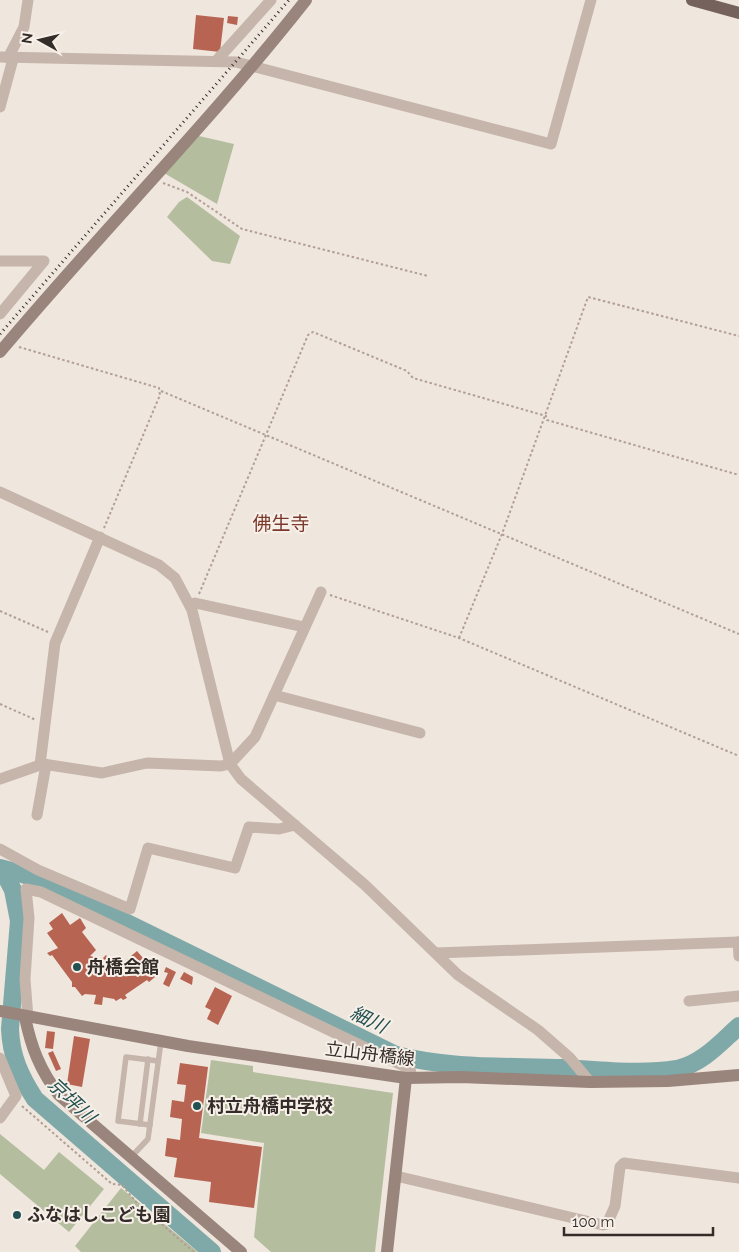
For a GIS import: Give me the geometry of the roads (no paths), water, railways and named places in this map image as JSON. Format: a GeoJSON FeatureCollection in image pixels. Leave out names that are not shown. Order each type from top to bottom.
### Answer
{"type":"FeatureCollection","features":[{"type":"Feature","properties":{"kind":"main road"},"geometry":{"type":"LineString","coordinates":[[692,0],[739,13]]}},
{"type":"Feature","properties":{"kind":"street"},"geometry":{"type":"LineString","coordinates":[[0,107],[7,58],[24,27],[28,0]]}},
{"type":"Feature","properties":{"kind":"street"},"geometry":{"type":"LineString","coordinates":[[217,60],[270,0]]}},
{"type":"Feature","properties":{"kind":"street"},"geometry":{"type":"LineString","coordinates":[[3,348],[152,178],[253,67],[306,0]]}},
{"type":"Feature","properties":{"kind":"street"},"geometry":{"type":"LineString","coordinates":[[7,58],[217,60],[253,67],[551,144],[592,0]]}},
{"type":"Feature","properties":{"kind":"street"},"geometry":{"type":"LineString","coordinates":[[0,261],[44,261],[0,314]]}},
{"type":"Feature","properties":{"kind":"street"},"geometry":{"type":"LineString","coordinates":[[0,492],[159,565],[175,578],[192,610],[230,764],[241,778],[365,885],[458,975],[538,1030],[570,1058],[590,1082]]}},
{"type":"Feature","properties":{"kind":"street"},"geometry":{"type":"LineString","coordinates":[[37,815],[43,765],[45,724],[57,636],[100,537]]}},
{"type":"Feature","properties":{"kind":"street"},"geometry":{"type":"LineString","coordinates":[[0,779],[43,765],[102,773],[147,763],[221,766],[230,764],[255,738],[321,592]]}},
{"type":"Feature","properties":{"kind":"street"},"geometry":{"type":"LineString","coordinates":[[195,603],[304,627]]}},
{"type":"Feature","properties":{"kind":"street"},"geometry":{"type":"LineString","coordinates":[[274,695],[420,733]]}},
{"type":"Feature","properties":{"kind":"street"},"geometry":{"type":"LineString","coordinates":[[0,849],[38,870],[130,909],[148,848],[235,868],[249,827],[279,829],[295,825]]}},
{"type":"Feature","properties":{"kind":"street"},"geometry":{"type":"LineString","coordinates":[[241,1252],[59,1095],[43,1074],[30,1044],[26,1018],[24,979],[29,918],[26,889],[41,892],[410,1069],[386,1252]]}},
{"type":"Feature","properties":{"kind":"street"},"geometry":{"type":"LineString","coordinates":[[436,953],[739,942],[739,956]]}},
{"type":"Feature","properties":{"kind":"street"},"geometry":{"type":"LineString","coordinates":[[689,1001],[739,996]]}},
{"type":"Feature","properties":{"kind":"street","name":"立山舟橋線"},"geometry":{"type":"LineString","coordinates":[[0,1011],[26,1018],[161,1041],[409,1078],[461,1077],[590,1082],[668,1081],[739,1075]]}},
{"type":"Feature","properties":{"kind":"street"},"geometry":{"type":"LineString","coordinates":[[0,1058],[16,1096],[15,1101],[0,1118]]}},
{"type":"Feature","properties":{"kind":"street"},"geometry":{"type":"LineString","coordinates":[[396,1176],[602,1225],[606,1224],[615,1206],[620,1167],[624,1163],[739,1178]]}},
{"type":"Feature","properties":{"kind":"lane"},"geometry":{"type":"LineString","coordinates":[[132,1156],[148,1139],[161,1041]]}},
{"type":"Feature","properties":{"kind":"lane"},"geometry":{"type":"LineString","coordinates":[[150,1125],[118,1121],[126,1057],[158,1061]]}},
{"type":"Feature","properties":{"kind":"lane"},"geometry":{"type":"LineString","coordinates":[[140,1124],[148,1060]]}},
{"type":"Feature","properties":{"kind":"waterway","name":"細川"},"geometry":{"type":"LineString","coordinates":[[0,868],[26,875],[82,901],[396,1055],[458,1065],[563,1068],[620,1072],[663,1071],[677,1069],[695,1062],[711,1052],[739,1026]]}},
{"type":"Feature","properties":{"kind":"waterway","name":"京坪川"},"geometry":{"type":"LineString","coordinates":[[2,869],[13,890],[19,921],[10,1029],[14,1057],[25,1082],[35,1099],[212,1252]]}},
{"type":"Feature","properties":{"kind":"railway"},"geometry":{"type":"LineString","coordinates":[[0,334],[289,0]]}},
{"type":"Feature","properties":{"kind":"place","name":"舟橋会館"},"geometry":{"type":"Point","coordinates":[77,967]}},
{"type":"Feature","properties":{"kind":"place","name":"村立舟橋中学校"},"geometry":{"type":"Point","coordinates":[197,1106]}},
{"type":"Feature","properties":{"kind":"place","name":"ふなはしこども園"},"geometry":{"type":"Point","coordinates":[17,1215]}},
{"type":"Feature","properties":{"kind":"district","name":"佛生寺"},"geometry":{"type":"Point","coordinates":[281,523]}}]}
